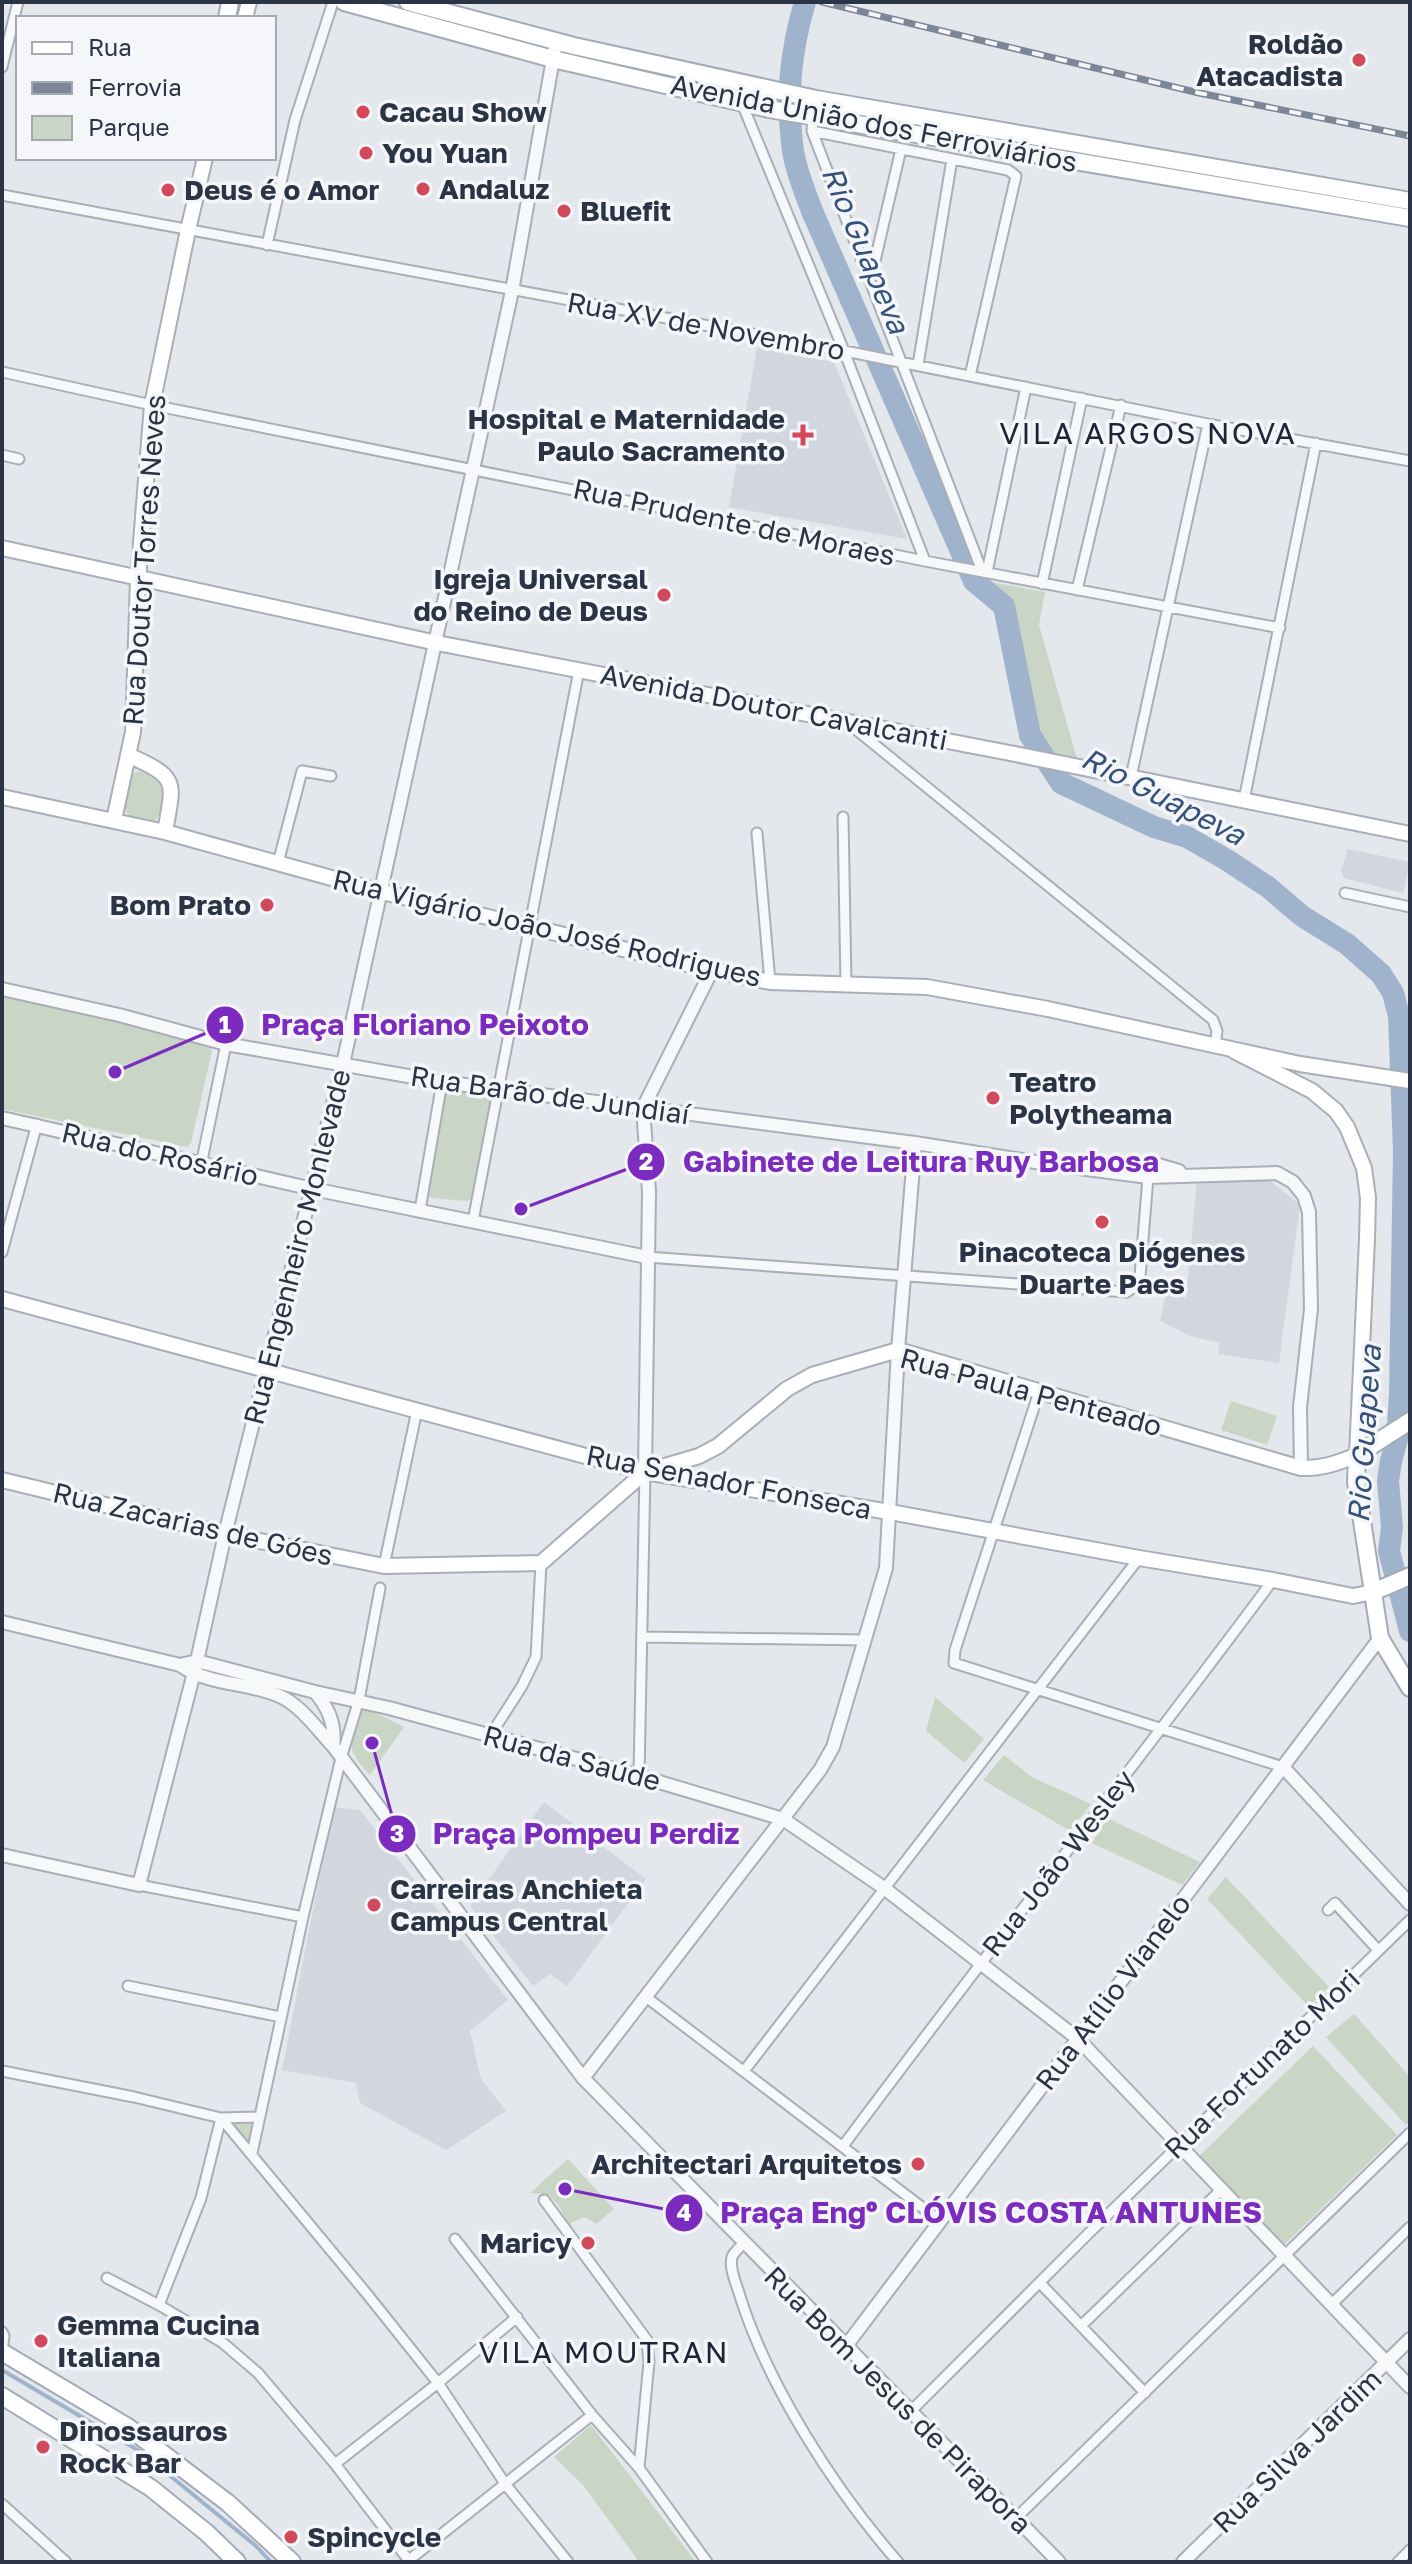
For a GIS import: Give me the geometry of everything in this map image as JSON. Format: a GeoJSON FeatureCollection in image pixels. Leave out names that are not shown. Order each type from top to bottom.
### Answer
{"type":"FeatureCollection","features":[{"type":"Feature","properties":{"kind":"main road","name":"Avenida União dos Ferroviários"},"geometry":{"type":"LineString","coordinates":[[344,2],[554,50],[812,121],[1410,218]]}},
{"type":"Feature","properties":{"kind":"main road","name":"Avenida União dos Ferroviários"},"geometry":{"type":"LineString","coordinates":[[408,2],[457,15],[554,50],[1410,201]]}},
{"type":"Feature","properties":{"kind":"main road"},"geometry":{"type":"LineString","coordinates":[[422,2],[457,15]]}},
{"type":"Feature","properties":{"kind":"main road","name":"Rua Doutor Torres Neves"},"geometry":{"type":"LineString","coordinates":[[114,820],[133,732],[138,580],[152,405],[205,160]]}},
{"type":"Feature","properties":{"kind":"main road","name":"Avenida Doutor Cavalcanti"},"geometry":{"type":"LineString","coordinates":[[2,548],[437,643],[1015,754],[1410,834]]}},
{"type":"Feature","properties":{"kind":"main road"},"geometry":{"type":"LineString","coordinates":[[128,755],[156,767],[171,783],[165,832]]}},
{"type":"Feature","properties":{"kind":"main road","name":"Rua Vigário João José Rodrigues"},"geometry":{"type":"LineString","coordinates":[[2,797],[165,832],[382,892],[770,982],[927,987],[1048,1009],[1300,1064],[1410,1081]]}},
{"type":"Feature","properties":{"kind":"main road"},"geometry":{"type":"LineString","coordinates":[[1234,1051],[1312,1091],[1336,1111],[1347,1127],[1364,1168],[1368,1198],[1362,1452],[1356,1482],[1378,1590],[1380,1638],[1410,1688]]}},
{"type":"Feature","properties":{"kind":"main road","name":"Rua Senador Fonseca"},"geometry":{"type":"LineString","coordinates":[[2,1299],[645,1472],[994,1530],[1353,1596],[1378,1590]]}},
{"type":"Feature","properties":{"kind":"main road","name":"Rua Paula Penteado"},"geometry":{"type":"LineString","coordinates":[[645,1472],[699,1456],[718,1446],[787,1389],[812,1375],[898,1350],[1301,1468],[1316,1469],[1362,1452]]}},
{"type":"Feature","properties":{"kind":"main road"},"geometry":{"type":"LineString","coordinates":[[1362,1452],[1410,1421]]}},
{"type":"Feature","properties":{"kind":"main road"},"geometry":{"type":"LineString","coordinates":[[699,1456],[697,1464],[700,1471],[711,1483]]}},
{"type":"Feature","properties":{"kind":"main road"},"geometry":{"type":"LineString","coordinates":[[541,1563],[645,1472]]}},
{"type":"Feature","properties":{"kind":"main road","name":"Rua Zacarias de Góes"},"geometry":{"type":"LineString","coordinates":[[2,1480],[225,1534],[384,1566],[541,1563]]}},
{"type":"Feature","properties":{"kind":"main road"},"geometry":{"type":"LineString","coordinates":[[1378,1590],[1410,1576]]}},
{"type":"Feature","properties":{"kind":"main road"},"geometry":{"type":"LineString","coordinates":[[2,2352],[128,2427],[228,2503],[292,2562]]}},
{"type":"Feature","properties":{"kind":"main road"},"geometry":{"type":"LineString","coordinates":[[2,2396],[151,2488],[207,2533],[237,2562]]}},
{"type":"Feature","properties":{"kind":"street"},"geometry":{"type":"LineString","coordinates":[[2,67],[18,2]]}},
{"type":"Feature","properties":{"kind":"street"},"geometry":{"type":"LineString","coordinates":[[267,245],[295,120],[333,2]]}},
{"type":"Feature","properties":{"kind":"street","name":"Rua Engenheiro Monlevade"},"geometry":{"type":"LineString","coordinates":[[139,1885],[194,1675],[225,1534],[313,1189],[382,892],[512,291],[554,50]]}},
{"type":"Feature","properties":{"kind":"street"},"geometry":{"type":"LineString","coordinates":[[808,96],[812,121],[980,570]]}},
{"type":"Feature","properties":{"kind":"street"},"geometry":{"type":"LineString","coordinates":[[741,101],[844,351],[925,561]]}},
{"type":"Feature","properties":{"kind":"street"},"geometry":{"type":"LineString","coordinates":[[812,121],[901,149],[1008,170],[1016,176],[970,376]]}},
{"type":"Feature","properties":{"kind":"street"},"geometry":{"type":"LineString","coordinates":[[871,279],[901,149]]}},
{"type":"Feature","properties":{"kind":"street"},"geometry":{"type":"LineString","coordinates":[[918,365],[952,159]]}},
{"type":"Feature","properties":{"kind":"street","name":"Rua XV de Novembro"},"geometry":{"type":"LineString","coordinates":[[2,195],[855,353],[1410,461]]}},
{"type":"Feature","properties":{"kind":"street","name":"Rua Prudente de Moraes"},"geometry":{"type":"LineString","coordinates":[[2,372],[925,561],[1280,628]]}},
{"type":"Feature","properties":{"kind":"street"},"geometry":{"type":"LineString","coordinates":[[980,570],[1026,387]]}},
{"type":"Feature","properties":{"kind":"street"},"geometry":{"type":"LineString","coordinates":[[1042,584],[1082,398]]}},
{"type":"Feature","properties":{"kind":"street"},"geometry":{"type":"LineString","coordinates":[[1077,590],[1121,405]]}},
{"type":"Feature","properties":{"kind":"street"},"geometry":{"type":"LineString","coordinates":[[1131,777],[1208,424]]}},
{"type":"Feature","properties":{"kind":"street"},"geometry":{"type":"LineString","coordinates":[[1244,800],[1316,443]]}},
{"type":"Feature","properties":{"kind":"street"},"geometry":{"type":"LineString","coordinates":[[2,456],[19,459]]}},
{"type":"Feature","properties":{"kind":"street"},"geometry":{"type":"LineString","coordinates":[[473,1221],[579,670]]}},
{"type":"Feature","properties":{"kind":"street"},"geometry":{"type":"LineString","coordinates":[[845,721],[1213,1020],[1217,1031],[1215,1046]]}},
{"type":"Feature","properties":{"kind":"street"},"geometry":{"type":"LineString","coordinates":[[278,863],[302,771],[331,776]]}},
{"type":"Feature","properties":{"kind":"street"},"geometry":{"type":"LineString","coordinates":[[843,817],[846,985]]}},
{"type":"Feature","properties":{"kind":"street"},"geometry":{"type":"LineString","coordinates":[[757,833],[770,982]]}},
{"type":"Feature","properties":{"kind":"street"},"geometry":{"type":"LineString","coordinates":[[1345,893],[1410,907]]}},
{"type":"Feature","properties":{"kind":"street"},"geometry":{"type":"LineString","coordinates":[[639,1776],[649,1192],[643,1108],[712,970]]}},
{"type":"Feature","properties":{"kind":"street","name":"Rua Barão de Jundiaí"},"geometry":{"type":"LineString","coordinates":[[2,989],[119,1015],[226,1044],[442,1082],[915,1143],[1148,1177],[1277,1173],[1293,1182],[1304,1196],[1309,1212],[1311,1309],[1300,1407],[1301,1468]]}},
{"type":"Feature","properties":{"kind":"street"},"geometry":{"type":"LineString","coordinates":[[201,1165],[226,1044]]}},
{"type":"Feature","properties":{"kind":"street"},"geometry":{"type":"LineString","coordinates":[[420,1210],[442,1082]]}},
{"type":"Feature","properties":{"kind":"street","name":"Rua do Rosário"},"geometry":{"type":"LineString","coordinates":[[2,1118],[201,1165],[647,1257]]}},
{"type":"Feature","properties":{"kind":"street"},"geometry":{"type":"LineString","coordinates":[[2,1252],[37,1124]]}},
{"type":"Feature","properties":{"kind":"street"},"geometry":{"type":"LineString","coordinates":[[583,2078],[783,1819],[820,1770],[833,1747],[886,1568],[898,1350],[915,1143]]}},
{"type":"Feature","properties":{"kind":"street"},"geometry":{"type":"LineString","coordinates":[[1148,1162],[1190,1174]]}},
{"type":"Feature","properties":{"kind":"street"},"geometry":{"type":"LineString","coordinates":[[647,1257],[1127,1292],[1137,1285],[1140,1276],[1148,1177]]}},
{"type":"Feature","properties":{"kind":"street"},"geometry":{"type":"LineString","coordinates":[[1039,1392],[955,1650],[954,1663],[1283,1767],[1410,1904]]}},
{"type":"Feature","properties":{"kind":"street"},"geometry":{"type":"LineString","coordinates":[[384,1566],[417,1410]]}},
{"type":"Feature","properties":{"kind":"street"},"geometry":{"type":"LineString","coordinates":[[744,2071],[1139,1558]]}},
{"type":"Feature","properties":{"kind":"street"},"geometry":{"type":"LineString","coordinates":[[490,1736],[522,1686],[536,1657],[541,1563]]}},
{"type":"Feature","properties":{"kind":"street","name":"Rua João Wesley"},"geometry":{"type":"LineString","coordinates":[[843,2146],[979,1963],[1161,1730],[1273,1580]]}},
{"type":"Feature","properties":{"kind":"street"},"geometry":{"type":"LineString","coordinates":[[252,2153],[303,1917],[341,1758],[359,1700],[380,1588]]}},
{"type":"Feature","properties":{"kind":"street"},"geometry":{"type":"LineString","coordinates":[[2,1622],[180,1665],[194,1675],[278,1695],[294,1705],[333,1746]]}},
{"type":"Feature","properties":{"kind":"street"},"geometry":{"type":"LineString","coordinates":[[643,1637],[865,1640]]}},
{"type":"Feature","properties":{"kind":"street","name":"Rua Atílio Vianelo"},"geometry":{"type":"LineString","coordinates":[[846,2346],[1380,1638]]}},
{"type":"Feature","properties":{"kind":"street"},"geometry":{"type":"LineString","coordinates":[[180,1665],[197,1661]]}},
{"type":"Feature","properties":{"kind":"street","name":"Rua da Saúde"},"geometry":{"type":"LineString","coordinates":[[197,1661],[315,1692],[359,1700],[639,1776],[783,1819],[884,1888],[1078,2039],[1410,2387]]}},
{"type":"Feature","properties":{"kind":"street"},"geometry":{"type":"LineString","coordinates":[[315,1692],[328,1709],[335,1733],[333,1746]]}},
{"type":"Feature","properties":{"kind":"street","name":"Rua Bom Jesus de Pirapora"},"geometry":{"type":"LineString","coordinates":[[333,1746],[583,2078],[1059,2562]]}},
{"type":"Feature","properties":{"kind":"street"},"geometry":{"type":"LineString","coordinates":[[2,1855],[303,1917]]}},
{"type":"Feature","properties":{"kind":"street"},"geometry":{"type":"LineString","coordinates":[[1328,1910],[1335,1903],[1378,1950]]}},
{"type":"Feature","properties":{"kind":"street","name":"Rua Fortunato Mori"},"geometry":{"type":"LineString","coordinates":[[910,2412],[1410,1920]]}},
{"type":"Feature","properties":{"kind":"street"},"geometry":{"type":"LineString","coordinates":[[128,1986],[281,2017]]}},
{"type":"Feature","properties":{"kind":"street"},"geometry":{"type":"LineString","coordinates":[[646,1997],[940,2221]]}},
{"type":"Feature","properties":{"kind":"street"},"geometry":{"type":"LineString","coordinates":[[2,2071],[221,2118],[260,2117]]}},
{"type":"Feature","properties":{"kind":"street"},"geometry":{"type":"LineString","coordinates":[[221,2118],[438,2383],[506,2485],[568,2562]]}},
{"type":"Feature","properties":{"kind":"street"},"geometry":{"type":"LineString","coordinates":[[159,2305],[201,2198],[221,2118]]}},
{"type":"Feature","properties":{"kind":"street"},"geometry":{"type":"LineString","coordinates":[[1015,2519],[1409,2135]]}},
{"type":"Feature","properties":{"kind":"street"},"geometry":{"type":"LineString","coordinates":[[1081,2326],[1221,2190]]}},
{"type":"Feature","properties":{"kind":"street"},"geometry":{"type":"LineString","coordinates":[[544,2200],[647,2340],[649,2362],[639,2468]]}},
{"type":"Feature","properties":{"kind":"street"},"geometry":{"type":"LineString","coordinates":[[1331,2305],[1410,2227]]}},
{"type":"Feature","properties":{"kind":"street"},"geometry":{"type":"LineString","coordinates":[[455,2239],[592,2415],[639,2468],[707,2562]]}},
{"type":"Feature","properties":{"kind":"street"},"geometry":{"type":"LineString","coordinates":[[744,2243],[734,2253],[731,2267],[744,2309],[778,2387],[839,2487],[898,2562]]}},
{"type":"Feature","properties":{"kind":"street"},"geometry":{"type":"LineString","coordinates":[[107,2278],[223,2343],[258,2373],[335,2464],[410,2561],[592,2415]]}},
{"type":"Feature","properties":{"kind":"street"},"geometry":{"type":"LineString","coordinates":[[1040,2283],[1145,2393]]}},
{"type":"Feature","properties":{"kind":"street"},"geometry":{"type":"LineString","coordinates":[[335,2464],[517,2317]]}},
{"type":"Feature","properties":{"kind":"street"},"geometry":{"type":"LineString","coordinates":[[2,2332],[2,2352]]}},
{"type":"Feature","properties":{"kind":"street","name":"Rua Silva Jardim"},"geometry":{"type":"LineString","coordinates":[[1183,2562],[1410,2339]]}},
{"type":"Feature","properties":{"kind":"street"},"geometry":{"type":"LineString","coordinates":[[2,2504],[63,2561]]}},
{"type":"Feature","properties":{"kind":"street"},"geometry":{"type":"LineString","coordinates":[[1398,2562],[1410,2550]]}},
{"type":"Feature","properties":{"kind":"shaded area","name":"Hospital e Maternidade Paulo Sacramento"},"geometry":{"type":"Polygon","coordinates":[[[757,348],[834,362],[907,539],[729,507],[757,348]]]}},
{"type":"Feature","properties":{"kind":"shaded area"},"geometry":{"type":"Polygon","coordinates":[[[1348,849],[1410,862],[1403,893],[1344,878],[1341,870],[1348,849]]]}},
{"type":"Feature","properties":{"kind":"shaded area"},"geometry":{"type":"Polygon","coordinates":[[[1243,1176],[1269,1180],[1300,1205],[1279,1363],[1218,1354],[1220,1343],[1190,1336],[1160,1321],[1166,1294],[1186,1298],[1197,1180],[1243,1176]]]}},
{"type":"Feature","properties":{"kind":"shaded area"},"geometry":{"type":"Polygon","coordinates":[[[544,1802],[646,1879],[567,1986],[550,1974],[533,1986],[470,1906],[544,1802]]]}},
{"type":"Feature","properties":{"kind":"shaded area","name":"Carreiras Anchieta Campus Central"},"geometry":{"type":"Polygon","coordinates":[[[333,1807],[360,1810],[508,2000],[470,2031],[481,2079],[506,2111],[446,2150],[360,2103],[356,2083],[282,2070],[333,1807]]]}},
{"type":"Feature","properties":{"kind":"green space"},"geometry":{"type":"Polygon","coordinates":[[[980,580],[1045,592],[1039,625],[1077,759],[1052,756],[1035,722],[1020,642],[1007,600],[980,580]]]}},
{"type":"Feature","properties":{"kind":"green space"},"geometry":{"type":"Polygon","coordinates":[[[138,771],[163,779],[164,801],[155,821],[130,816],[124,810],[132,774],[138,771]]]}},
{"type":"Feature","properties":{"kind":"green space"},"geometry":{"type":"Polygon","coordinates":[[[2,994],[208,1045],[212,1051],[191,1143],[187,1147],[2,1109],[2,994]]]}},
{"type":"Feature","properties":{"kind":"green space"},"geometry":{"type":"Polygon","coordinates":[[[449,1086],[487,1091],[493,1099],[474,1197],[467,1201],[431,1198],[427,1192],[445,1090],[449,1086]]]}},
{"type":"Feature","properties":{"kind":"green space"},"geometry":{"type":"Polygon","coordinates":[[[1231,1401],[1277,1416],[1267,1445],[1221,1430],[1231,1401]]]}},
{"type":"Feature","properties":{"kind":"green space"},"geometry":{"type":"Polygon","coordinates":[[[935,1697],[984,1739],[964,1763],[926,1731],[935,1697]]]}},
{"type":"Feature","properties":{"kind":"green space"},"geometry":{"type":"Polygon","coordinates":[[[362,1706],[404,1727],[370,1775],[356,1758],[351,1743],[353,1727],[362,1706]]]}},
{"type":"Feature","properties":{"kind":"green space"},"geometry":{"type":"Polygon","coordinates":[[[1004,1755],[1032,1777],[1091,1804],[1070,1831],[983,1780],[1004,1755]]]}},
{"type":"Feature","properties":{"kind":"green space"},"geometry":{"type":"Polygon","coordinates":[[[1107,1818],[1200,1862],[1182,1885],[1092,1843],[1107,1818]]]}},
{"type":"Feature","properties":{"kind":"green space"},"geometry":{"type":"Polygon","coordinates":[[[1226,1877],[1329,1987],[1309,2007],[1207,1899],[1226,1877]]]}},
{"type":"Feature","properties":{"kind":"green space"},"geometry":{"type":"Polygon","coordinates":[[[1354,2014],[1410,2077],[1410,2121],[1406,2125],[1326,2037],[1354,2014]]]}},
{"type":"Feature","properties":{"kind":"green space"},"geometry":{"type":"Polygon","coordinates":[[[1313,2046],[1397,2135],[1284,2245],[1198,2157],[1313,2046]]]}},
{"type":"Feature","properties":{"kind":"green space"},"geometry":{"type":"Polygon","coordinates":[[[228,2121],[256,2121],[250,2145],[228,2121]]]}},
{"type":"Feature","properties":{"kind":"green space"},"geometry":{"type":"Polygon","coordinates":[[[568,2159],[614,2209],[596,2224],[584,2217],[569,2224],[550,2197],[530,2193],[568,2159]]]}},
{"type":"Feature","properties":{"kind":"green space"},"geometry":{"type":"Polygon","coordinates":[[[591,2425],[696,2562],[633,2562],[637,2559],[583,2485],[554,2457],[591,2425]]]}},
{"type":"Feature","properties":{"kind":"waterway","name":"Rio Guapeva"},"geometry":{"type":"LineString","coordinates":[[805,2],[796,39],[790,94],[793,151],[798,174],[974,581],[1004,606],[1030,735],[1061,783],[1154,827],[1187,837],[1227,860],[1268,887],[1302,916],[1347,944],[1381,974],[1393,993],[1399,1016],[1404,1151],[1400,1394],[1397,1439],[1388,1481],[1392,1527],[1389,1551],[1410,1631]]}},
{"type":"Feature","properties":{"kind":"waterway"},"geometry":{"type":"LineString","coordinates":[[2,2370],[141,2452],[256,2546],[271,2562]]}},
{"type":"Feature","properties":{"kind":"railway"},"geometry":{"type":"LineString","coordinates":[[822,2],[1199,93],[1410,136]]}},
{"type":"Feature","properties":{"kind":"place","name":"Roldão Atacadista"},"geometry":{"type":"Point","coordinates":[1359,60]}},
{"type":"Feature","properties":{"kind":"place","name":"Cacau Show"},"geometry":{"type":"Point","coordinates":[363,112]}},
{"type":"Feature","properties":{"kind":"place","name":"You Yuan"},"geometry":{"type":"Point","coordinates":[366,153]}},
{"type":"Feature","properties":{"kind":"place","name":"Andaluz"},"geometry":{"type":"Point","coordinates":[423,189]}},
{"type":"Feature","properties":{"kind":"place","name":"Deus é o Amor"},"geometry":{"type":"Point","coordinates":[168,190]}},
{"type":"Feature","properties":{"kind":"place","name":"Bluefit"},"geometry":{"type":"Point","coordinates":[564,211]}},
{"type":"Feature","properties":{"kind":"place","name":"Hospital e Maternidade Paulo Sacramento"},"geometry":{"type":"Point","coordinates":[803,435]}},
{"type":"Feature","properties":{"kind":"place","name":"Igreja Universal do Reino de Deus"},"geometry":{"type":"Point","coordinates":[664,595]}},
{"type":"Feature","properties":{"kind":"place","name":"Bom Prato"},"geometry":{"type":"Point","coordinates":[267,905]}},
{"type":"Feature","properties":{"kind":"place","name":"Praça Floriano Peixoto"},"geometry":{"type":"Point","coordinates":[115,1072]}},
{"type":"Feature","properties":{"kind":"place","name":"Teatro Polytheama"},"geometry":{"type":"Point","coordinates":[993,1098]}},
{"type":"Feature","properties":{"kind":"place","name":"Gabinete de Leitura Ruy Barbosa"},"geometry":{"type":"Point","coordinates":[521,1209]}},
{"type":"Feature","properties":{"kind":"place","name":"Pinacoteca Diógenes Duarte Paes"},"geometry":{"type":"Point","coordinates":[1102,1222]}},
{"type":"Feature","properties":{"kind":"place","name":"Praça Pompeu Perdiz"},"geometry":{"type":"Point","coordinates":[372,1743]}},
{"type":"Feature","properties":{"kind":"place","name":"Carreiras Anchieta Campus Central"},"geometry":{"type":"Point","coordinates":[374,1905]}},
{"type":"Feature","properties":{"kind":"place","name":"Architectari Arquitetos"},"geometry":{"type":"Point","coordinates":[918,2164]}},
{"type":"Feature","properties":{"kind":"place","name":"Praça Engº CLÓVIS COSTA ANTUNES"},"geometry":{"type":"Point","coordinates":[565,2189]}},
{"type":"Feature","properties":{"kind":"place","name":"Maricy"},"geometry":{"type":"Point","coordinates":[588,2243]}},
{"type":"Feature","properties":{"kind":"place","name":"Gemma Cucina Italiana"},"geometry":{"type":"Point","coordinates":[41,2341]}},
{"type":"Feature","properties":{"kind":"place","name":"Dinossauros Rock Bar"},"geometry":{"type":"Point","coordinates":[43,2447]}},
{"type":"Feature","properties":{"kind":"place","name":"Spincycle"},"geometry":{"type":"Point","coordinates":[291,2537]}},
{"type":"Feature","properties":{"kind":"district","name":"VILA ARGOS NOVA"},"geometry":{"type":"Point","coordinates":[1148,434]}},
{"type":"Feature","properties":{"kind":"district","name":"VILA MOUTRAN"},"geometry":{"type":"Point","coordinates":[604,2353]}}]}
